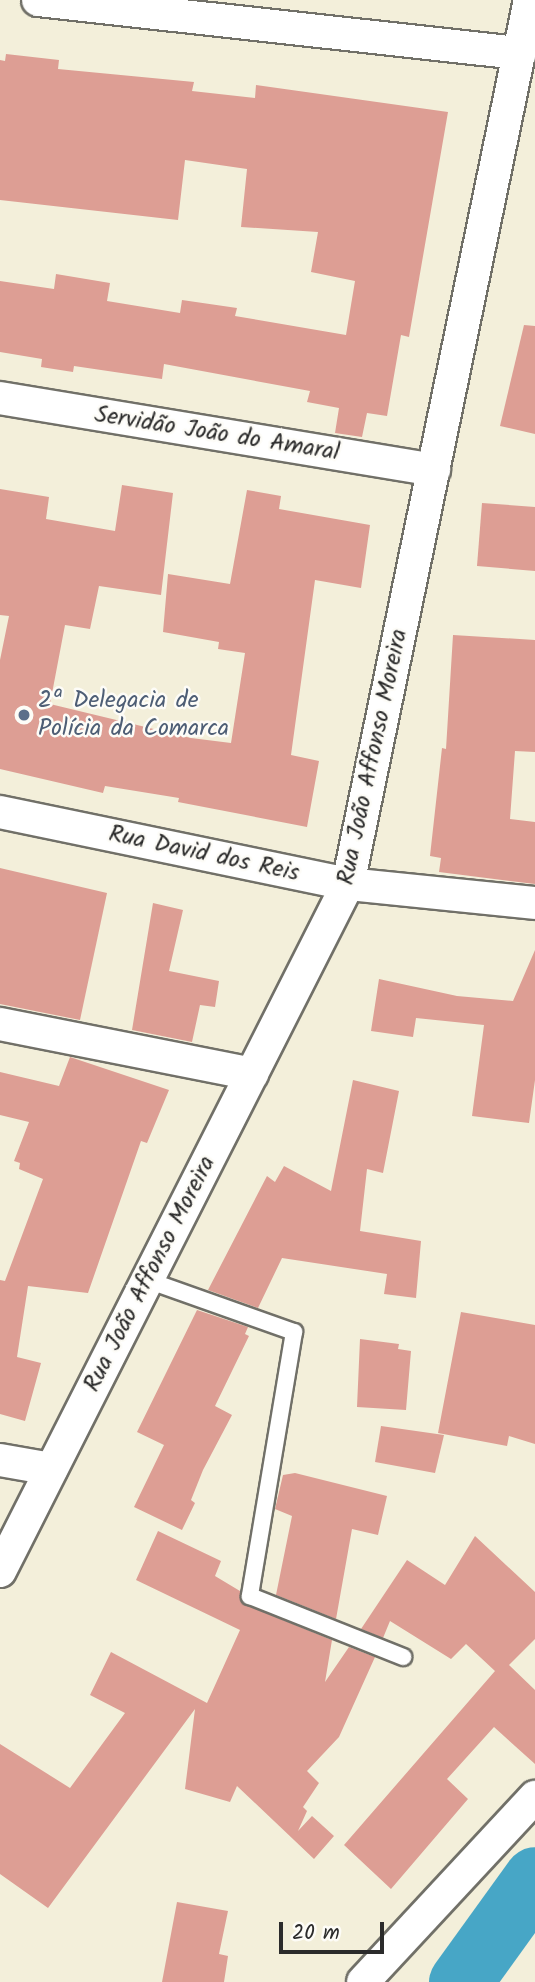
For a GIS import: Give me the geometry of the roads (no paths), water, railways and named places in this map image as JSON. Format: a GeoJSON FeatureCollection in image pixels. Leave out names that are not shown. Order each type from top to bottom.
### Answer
{"type":"FeatureCollection","features":[{"type":"Feature","properties":{"kind":"street"},"geometry":{"type":"LineString","coordinates":[[38,0],[520,53]]}},
{"type":"Feature","properties":{"kind":"street","name":"Rua João Affonso Moreira"},"geometry":{"type":"LineString","coordinates":[[0,1570],[348,884],[530,0]]}},
{"type":"Feature","properties":{"kind":"street","name":"Servidão João do Amaral"},"geometry":{"type":"LineString","coordinates":[[0,398],[434,470]]}},
{"type":"Feature","properties":{"kind":"street","name":"Rua David dos Reis"},"geometry":{"type":"LineString","coordinates":[[0,812],[348,884],[535,903]]}},
{"type":"Feature","properties":{"kind":"street"},"geometry":{"type":"LineString","coordinates":[[0,1024],[252,1074]]}},
{"type":"Feature","properties":{"kind":"street"},"geometry":{"type":"LineString","coordinates":[[0,1460],[51,1469]]}},
{"type":"Feature","properties":{"kind":"street"},"geometry":{"type":"LineString","coordinates":[[363,1982],[535,1797]]}},
{"type":"Feature","properties":{"kind":"lane"},"geometry":{"type":"LineString","coordinates":[[148,1280],[294,1332],[250,1596],[403,1657]]}},
{"type":"Feature","properties":{"kind":"waterway"},"geometry":{"type":"LineString","coordinates":[[460,1982],[535,1878]]}},
{"type":"Feature","properties":{"kind":"place","name":"2ª Delegacia de Polícia da Comarca"},"geometry":{"type":"Point","coordinates":[24,715]}}]}
